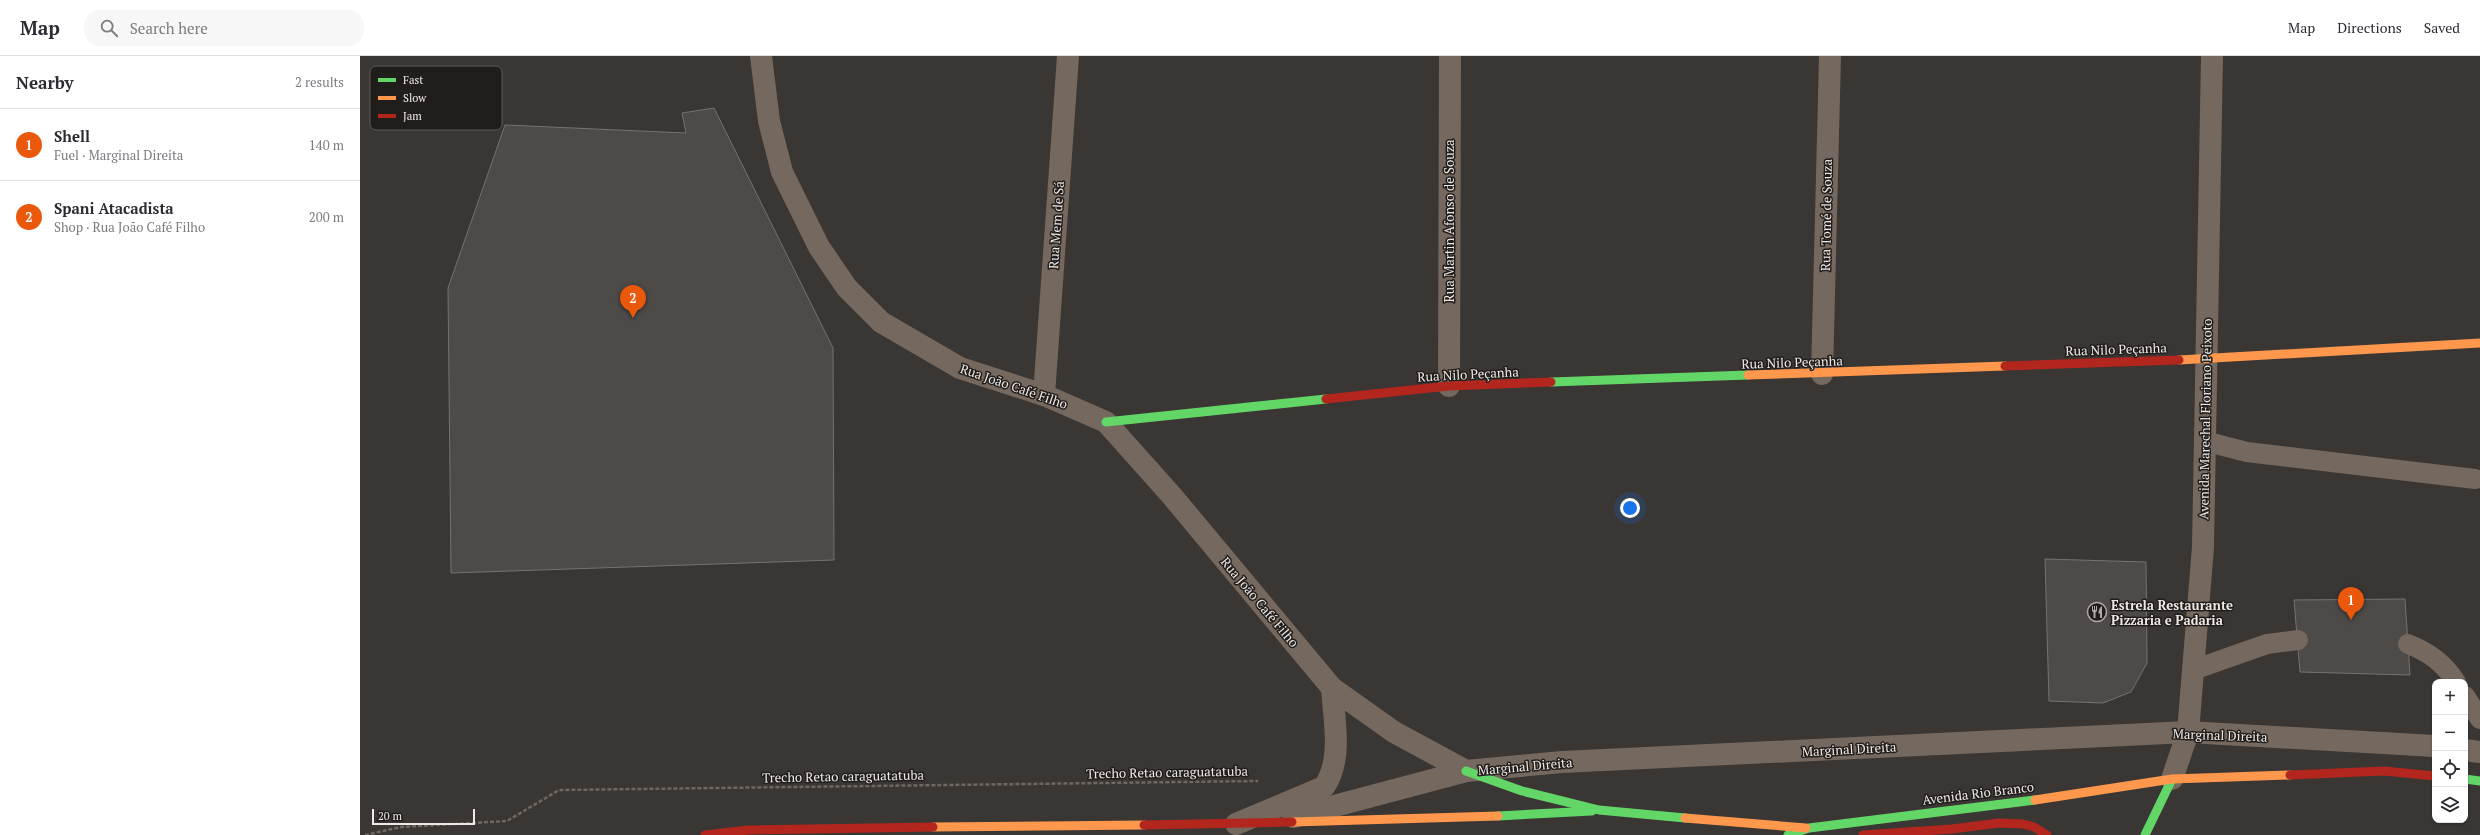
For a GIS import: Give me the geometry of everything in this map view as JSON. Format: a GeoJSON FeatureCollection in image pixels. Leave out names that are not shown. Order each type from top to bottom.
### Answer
{"type":"FeatureCollection","features":[{"type":"Feature","properties":{"kind":"street","name":"Rua João Café Filho"},"geometry":{"type":"LineString","coordinates":[[761,56],[769,121],[782,172],[819,247],[847,288],[881,322],[960,368],[1044,395],[1106,422],[1172,496],[1332,688],[1394,732],[1466,771]]}},
{"type":"Feature","properties":{"kind":"street","name":"Rua Mem de Sá"},"geometry":{"type":"LineString","coordinates":[[1044,395],[1068,56]]}},
{"type":"Feature","properties":{"kind":"street","name":"Rua Martin Afonso de Souza"},"geometry":{"type":"LineString","coordinates":[[1449,386],[1450,56]]}},
{"type":"Feature","properties":{"kind":"street","name":"Rua Tomé de Souza"},"geometry":{"type":"LineString","coordinates":[[1822,374],[1830,56]]}},
{"type":"Feature","properties":{"kind":"street","name":"Avenida Marechal Floriano Peixoto"},"geometry":{"type":"LineString","coordinates":[[2172,779],[2188,732],[2203,547],[2212,56]]}},
{"type":"Feature","properties":{"kind":"street","name":"Rua Nilo Peçanha"},"geometry":{"type":"LineString","coordinates":[[1106,422],[1449,386],[1822,374],[2206,358],[2480,343]]}},
{"type":"Feature","properties":{"kind":"street"},"geometry":{"type":"LineString","coordinates":[[1236,824],[1324,787],[1332,775],[1334,764],[1335,730],[1332,688]]}},
{"type":"Feature","properties":{"kind":"street","name":"Marginal Direita"},"geometry":{"type":"LineString","coordinates":[[1269,824],[1466,771],[1562,762],[2188,732],[2432,746]]}},
{"type":"Feature","properties":{"kind":"street"},"geometry":{"type":"LineString","coordinates":[[2468,750],[2480,752]]}},
{"type":"Feature","properties":{"kind":"street"},"geometry":{"type":"LineString","coordinates":[[1466,771],[1522,792],[1599,810],[1810,828]]}},
{"type":"Feature","properties":{"kind":"street","name":"Avenida Rio Branco"},"geometry":{"type":"LineString","coordinates":[[1788,835],[1810,828],[2095,792],[2172,779],[2384,771],[2432,776]]}},
{"type":"Feature","properties":{"kind":"street"},"geometry":{"type":"LineString","coordinates":[[2145,835],[2172,779]]}},
{"type":"Feature","properties":{"kind":"street"},"geometry":{"type":"LineString","coordinates":[[2468,779],[2480,781]]}},
{"type":"Feature","properties":{"kind":"street","name":"Marginal Direita"},"geometry":{"type":"LineString","coordinates":[[705,835],[748,830],[1269,824],[1442,820],[1599,810]]}},
{"type":"Feature","properties":{"kind":"street"},"geometry":{"type":"LineString","coordinates":[[1863,835],[1952,830],[1999,823],[2023,824],[2034,827],[2047,835]]}},
{"type":"Feature","properties":{"kind":"lane"},"geometry":{"type":"LineString","coordinates":[[2204,442],[2247,452],[2475,480]]}},
{"type":"Feature","properties":{"kind":"lane"},"geometry":{"type":"LineString","coordinates":[[2192,670],[2267,644],[2298,640]]}},
{"type":"Feature","properties":{"kind":"lane"},"geometry":{"type":"LineString","coordinates":[[2408,644],[2428,652],[2447,669],[2454,679]]}},
{"type":"Feature","properties":{"kind":"lane"},"geometry":{"type":"LineString","coordinates":[[2468,701],[2480,719]]}},
{"type":"Feature","properties":{"kind":"path","name":"Trecho Retao caraguatatuba"},"geometry":{"type":"LineString","coordinates":[[364,835],[401,827],[507,821],[559,790],[1262,781]]}},
{"type":"Feature","properties":{"kind":"building"},"geometry":{"type":"Polygon","coordinates":[[[714,108],[833,348],[834,560],[451,573],[448,288],[505,125],[686,133],[682,113],[714,108]]]}},
{"type":"Feature","properties":{"kind":"building","name":"Estrela Restaurante Pizzaria e Padaria"},"geometry":{"type":"Polygon","coordinates":[[[2045,559],[2146,562],[2147,663],[2131,692],[2103,703],[2049,701],[2045,559]]]}},
{"type":"Feature","properties":{"kind":"building"},"geometry":{"type":"Polygon","coordinates":[[[2405,599],[2410,675],[2300,672],[2294,600],[2405,599]]]}},
{"type":"Feature","properties":{"kind":"traffic: fast"},"geometry":{"type":"LineString","coordinates":[[1551,382],[1748,375]]}},
{"type":"Feature","properties":{"kind":"traffic: fast"},"geometry":{"type":"LineString","coordinates":[[1106,422],[1326,399]]}},
{"type":"Feature","properties":{"kind":"traffic: fast"},"geometry":{"type":"LineString","coordinates":[[1466,771],[1522,791],[1599,810],[1685,818]]}},
{"type":"Feature","properties":{"kind":"traffic: fast"},"geometry":{"type":"LineString","coordinates":[[2145,835],[2172,779]]}},
{"type":"Feature","properties":{"kind":"traffic: fast"},"geometry":{"type":"LineString","coordinates":[[2468,779],[2480,781]]}},
{"type":"Feature","properties":{"kind":"traffic: fast"},"geometry":{"type":"LineString","coordinates":[[1788,835],[1809,828],[2035,800]]}},
{"type":"Feature","properties":{"kind":"traffic: fast"},"geometry":{"type":"LineString","coordinates":[[1498,816],[1592,811]]}},
{"type":"Feature","properties":{"kind":"traffic: slow"},"geometry":{"type":"LineString","coordinates":[[2179,360],[2480,343]]}},
{"type":"Feature","properties":{"kind":"traffic: slow"},"geometry":{"type":"LineString","coordinates":[[1748,375],[2005,366]]}},
{"type":"Feature","properties":{"kind":"traffic: slow"},"geometry":{"type":"LineString","coordinates":[[2035,800],[2172,779],[2290,775]]}},
{"type":"Feature","properties":{"kind":"traffic: slow"},"geometry":{"type":"LineString","coordinates":[[1292,822],[1498,816]]}},
{"type":"Feature","properties":{"kind":"traffic: slow"},"geometry":{"type":"LineString","coordinates":[[1685,818],[1806,828]]}},
{"type":"Feature","properties":{"kind":"traffic: slow"},"geometry":{"type":"LineString","coordinates":[[933,827],[1144,825]]}},
{"type":"Feature","properties":{"kind":"traffic: jam"},"geometry":{"type":"LineString","coordinates":[[2005,366],[2179,360]]}},
{"type":"Feature","properties":{"kind":"traffic: jam"},"geometry":{"type":"LineString","coordinates":[[1326,399],[1449,386],[1551,382]]}},
{"type":"Feature","properties":{"kind":"traffic: jam"},"geometry":{"type":"LineString","coordinates":[[2290,775],[2384,771],[2432,776]]}},
{"type":"Feature","properties":{"kind":"traffic: jam"},"geometry":{"type":"LineString","coordinates":[[1144,825],[1292,822]]}},
{"type":"Feature","properties":{"kind":"traffic: jam"},"geometry":{"type":"LineString","coordinates":[[1863,835],[1952,829],[1999,823],[2023,824],[2034,827],[2047,835]]}},
{"type":"Feature","properties":{"kind":"traffic: jam"},"geometry":{"type":"LineString","coordinates":[[705,835],[748,830],[933,827]]}},
{"type":"Feature","properties":{"kind":"place","name":"Spani Atacadista"},"geometry":{"type":"Point","coordinates":[633,318]}},
{"type":"Feature","properties":{"kind":"place","name":"Estrela Restaurante Pizzaria e Padaria"},"geometry":{"type":"Point","coordinates":[2097,612]}},
{"type":"Feature","properties":{"kind":"place","name":"Shell"},"geometry":{"type":"Point","coordinates":[2351,620]}}]}
